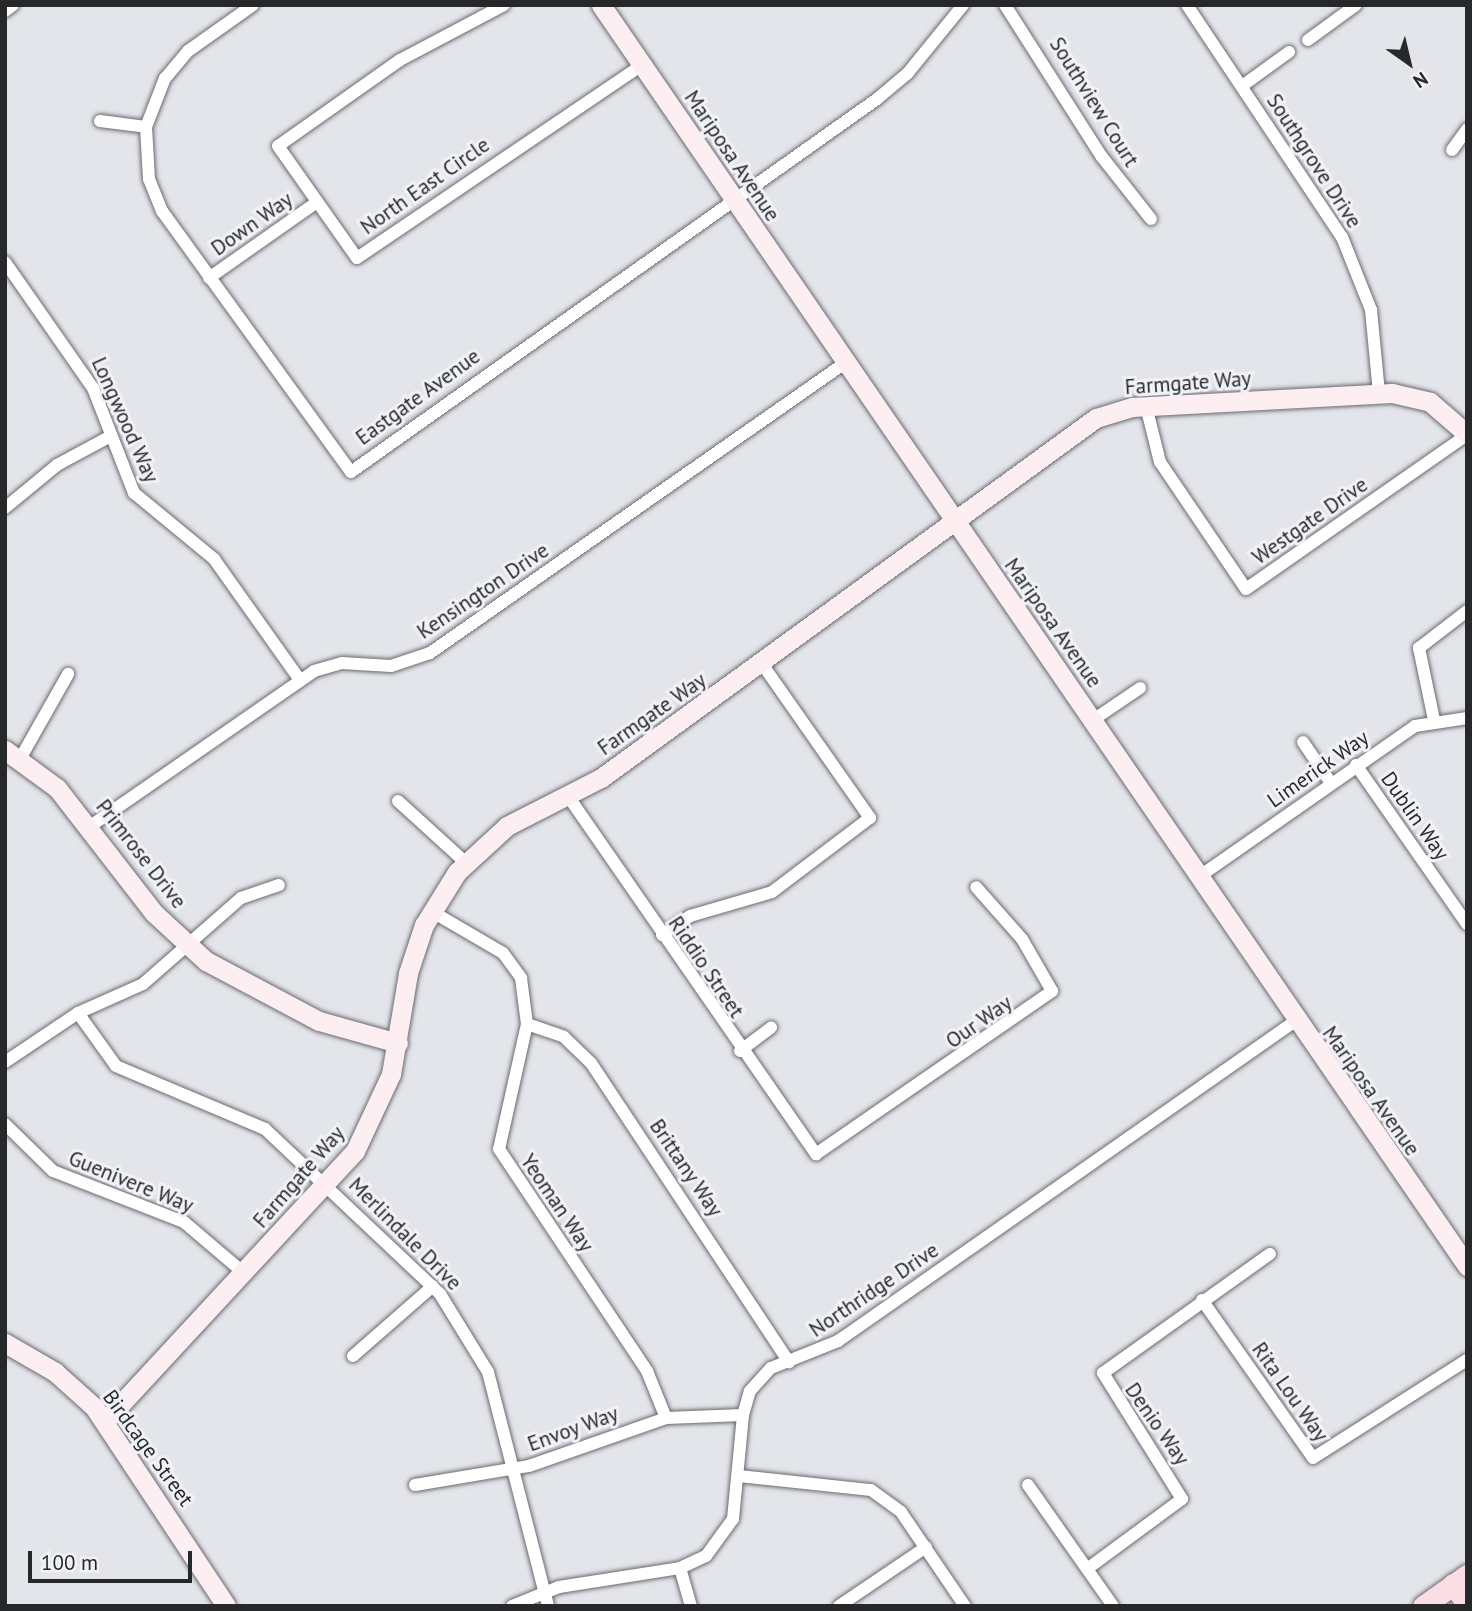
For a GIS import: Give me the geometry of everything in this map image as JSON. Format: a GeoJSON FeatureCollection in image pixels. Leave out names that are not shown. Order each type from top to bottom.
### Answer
{"type":"FeatureCollection","features":[{"type":"Feature","properties":{"kind":"main road"},"geometry":{"type":"LineString","coordinates":[[1423,1606],[1460,1580],[1467,1605]]}},
{"type":"Feature","properties":{"kind":"street"},"geometry":{"type":"LineString","coordinates":[[5,10],[13,5]]}},
{"type":"Feature","properties":{"kind":"street"},"geometry":{"type":"LineString","coordinates":[[100,121],[146,127],[175,64],[253,5]]}},
{"type":"Feature","properties":{"kind":"street","name":"North East Circle"},"geometry":{"type":"LineString","coordinates":[[504,5],[400,60],[278,146],[356,258],[642,65]]}},
{"type":"Feature","properties":{"kind":"street","name":"Mariposa Avenue"},"geometry":{"type":"LineString","coordinates":[[601,5],[1200,876],[1294,1022],[1467,1266]]}},
{"type":"Feature","properties":{"kind":"street","name":"Eastgate Avenue"},"geometry":{"type":"LineString","coordinates":[[146,127],[154,195],[209,278],[351,472],[898,83],[963,5]]}},
{"type":"Feature","properties":{"kind":"street","name":"Southview Court"},"geometry":{"type":"LineString","coordinates":[[1005,5],[1102,157],[1151,219]]}},
{"type":"Feature","properties":{"kind":"street","name":"Southgrove Drive"},"geometry":{"type":"LineString","coordinates":[[1186,5],[1242,86],[1353,259],[1374,325],[1379,394]]}},
{"type":"Feature","properties":{"kind":"street"},"geometry":{"type":"LineString","coordinates":[[1308,40],[1356,5]]}},
{"type":"Feature","properties":{"kind":"street"},"geometry":{"type":"LineString","coordinates":[[1242,86],[1289,52]]}},
{"type":"Feature","properties":{"kind":"street"},"geometry":{"type":"LineString","coordinates":[[1452,150],[1467,129]]}},
{"type":"Feature","properties":{"kind":"street","name":"Down Way"},"geometry":{"type":"LineString","coordinates":[[209,278],[317,202]]}},
{"type":"Feature","properties":{"kind":"street","name":"Longwood Way"},"geometry":{"type":"LineString","coordinates":[[5,262],[81,368],[134,493],[214,559],[300,680]]}},
{"type":"Feature","properties":{"kind":"street","name":"Kensington Drive"},"geometry":{"type":"LineString","coordinates":[[92,825],[300,680],[328,665],[391,666],[430,653],[845,363]]}},
{"type":"Feature","properties":{"kind":"street","name":"Farmgate Way"},"geometry":{"type":"LineString","coordinates":[[105,1421],[328,1185],[376,1115],[398,1043],[408,972],[431,911],[466,862],[516,821],[568,796],[763,665],[953,516],[1096,418],[1146,407],[1379,394],[1430,402],[1467,435]]}},
{"type":"Feature","properties":{"kind":"street","name":"Westgate Drive"},"geometry":{"type":"LineString","coordinates":[[1146,407],[1160,462],[1246,589],[1467,435]]}},
{"type":"Feature","properties":{"kind":"street"},"geometry":{"type":"LineString","coordinates":[[5,508],[57,465],[109,437]]}},
{"type":"Feature","properties":{"kind":"street"},"geometry":{"type":"LineString","coordinates":[[1434,720],[1419,648],[1467,611]]}},
{"type":"Feature","properties":{"kind":"street"},"geometry":{"type":"LineString","coordinates":[[662,935],[690,916],[772,892],[870,818],[763,665]]}},
{"type":"Feature","properties":{"kind":"street"},"geometry":{"type":"LineString","coordinates":[[13,755],[68,674]]}},
{"type":"Feature","properties":{"kind":"street"},"geometry":{"type":"LineString","coordinates":[[1093,720],[1140,688]]}},
{"type":"Feature","properties":{"kind":"street","name":"Limerick Way"},"geometry":{"type":"LineString","coordinates":[[1200,876],[1356,765],[1434,720],[1467,718]]}},
{"type":"Feature","properties":{"kind":"street"},"geometry":{"type":"LineString","coordinates":[[1303,742],[1331,783]]}},
{"type":"Feature","properties":{"kind":"street","name":"Primrose Drive"},"geometry":{"type":"LineString","coordinates":[[13,755],[92,825],[133,888],[186,946],[278,1003],[343,1031],[398,1043]]}},
{"type":"Feature","properties":{"kind":"street","name":"Dublin Way"},"geometry":{"type":"LineString","coordinates":[[1356,765],[1467,924]]}},
{"type":"Feature","properties":{"kind":"street","name":"Riddio Street"},"geometry":{"type":"LineString","coordinates":[[568,796],[740,1051],[816,1154]]}},
{"type":"Feature","properties":{"kind":"street"},"geometry":{"type":"LineString","coordinates":[[398,801],[466,862]]}},
{"type":"Feature","properties":{"kind":"street"},"geometry":{"type":"LineString","coordinates":[[5,1062],[78,1013],[144,984],[241,898],[279,885]]}},
{"type":"Feature","properties":{"kind":"street","name":"Our Way"},"geometry":{"type":"LineString","coordinates":[[816,1154],[1052,991],[1022,939],[976,887]]}},
{"type":"Feature","properties":{"kind":"street","name":"Yeoman Way"},"geometry":{"type":"LineString","coordinates":[[431,911],[515,967],[525,989],[527,1024],[499,1149],[647,1371],[666,1418]]}},
{"type":"Feature","properties":{"kind":"street","name":"Merlindale Drive"},"geometry":{"type":"LineString","coordinates":[[78,1013],[116,1066],[238,1113],[328,1185],[433,1286],[488,1372],[546,1600]]}},
{"type":"Feature","properties":{"kind":"street","name":"Northridge Drive"},"geometry":{"type":"LineString","coordinates":[[512,1606],[680,1568],[706,1556],[728,1534],[738,1476],[743,1415],[760,1379],[789,1362],[838,1341],[1294,1022]]}},
{"type":"Feature","properties":{"kind":"street","name":"Brittany Way"},"geometry":{"type":"LineString","coordinates":[[527,1024],[564,1037],[591,1063],[789,1362]]}},
{"type":"Feature","properties":{"kind":"street"},"geometry":{"type":"LineString","coordinates":[[740,1051],[771,1028]]}},
{"type":"Feature","properties":{"kind":"street","name":"Guenivere Way"},"geometry":{"type":"LineString","coordinates":[[5,1124],[53,1171],[184,1222],[244,1273]]}},
{"type":"Feature","properties":{"kind":"street","name":"Denio Way"},"geometry":{"type":"LineString","coordinates":[[1087,1569],[1182,1499],[1102,1373],[1270,1254]]}},
{"type":"Feature","properties":{"kind":"street"},"geometry":{"type":"LineString","coordinates":[[353,1356],[433,1286]]}},
{"type":"Feature","properties":{"kind":"street","name":"Rita Lou Way"},"geometry":{"type":"LineString","coordinates":[[1202,1300],[1313,1458],[1467,1360]]}},
{"type":"Feature","properties":{"kind":"street","name":"Birdcage Street"},"geometry":{"type":"LineString","coordinates":[[5,1343],[64,1380],[105,1421],[219,1603]]}},
{"type":"Feature","properties":{"kind":"street","name":"Envoy Way"},"geometry":{"type":"LineString","coordinates":[[415,1485],[514,1470],[666,1418],[743,1415]]}},
{"type":"Feature","properties":{"kind":"street"},"geometry":{"type":"LineString","coordinates":[[738,1476],[871,1490],[901,1513],[965,1606]]}},
{"type":"Feature","properties":{"kind":"street"},"geometry":{"type":"LineString","coordinates":[[1028,1485],[1112,1606]]}},
{"type":"Feature","properties":{"kind":"street"},"geometry":{"type":"LineString","coordinates":[[839,1606],[926,1547]]}},
{"type":"Feature","properties":{"kind":"street"},"geometry":{"type":"LineString","coordinates":[[680,1568],[691,1606]]}}]}
